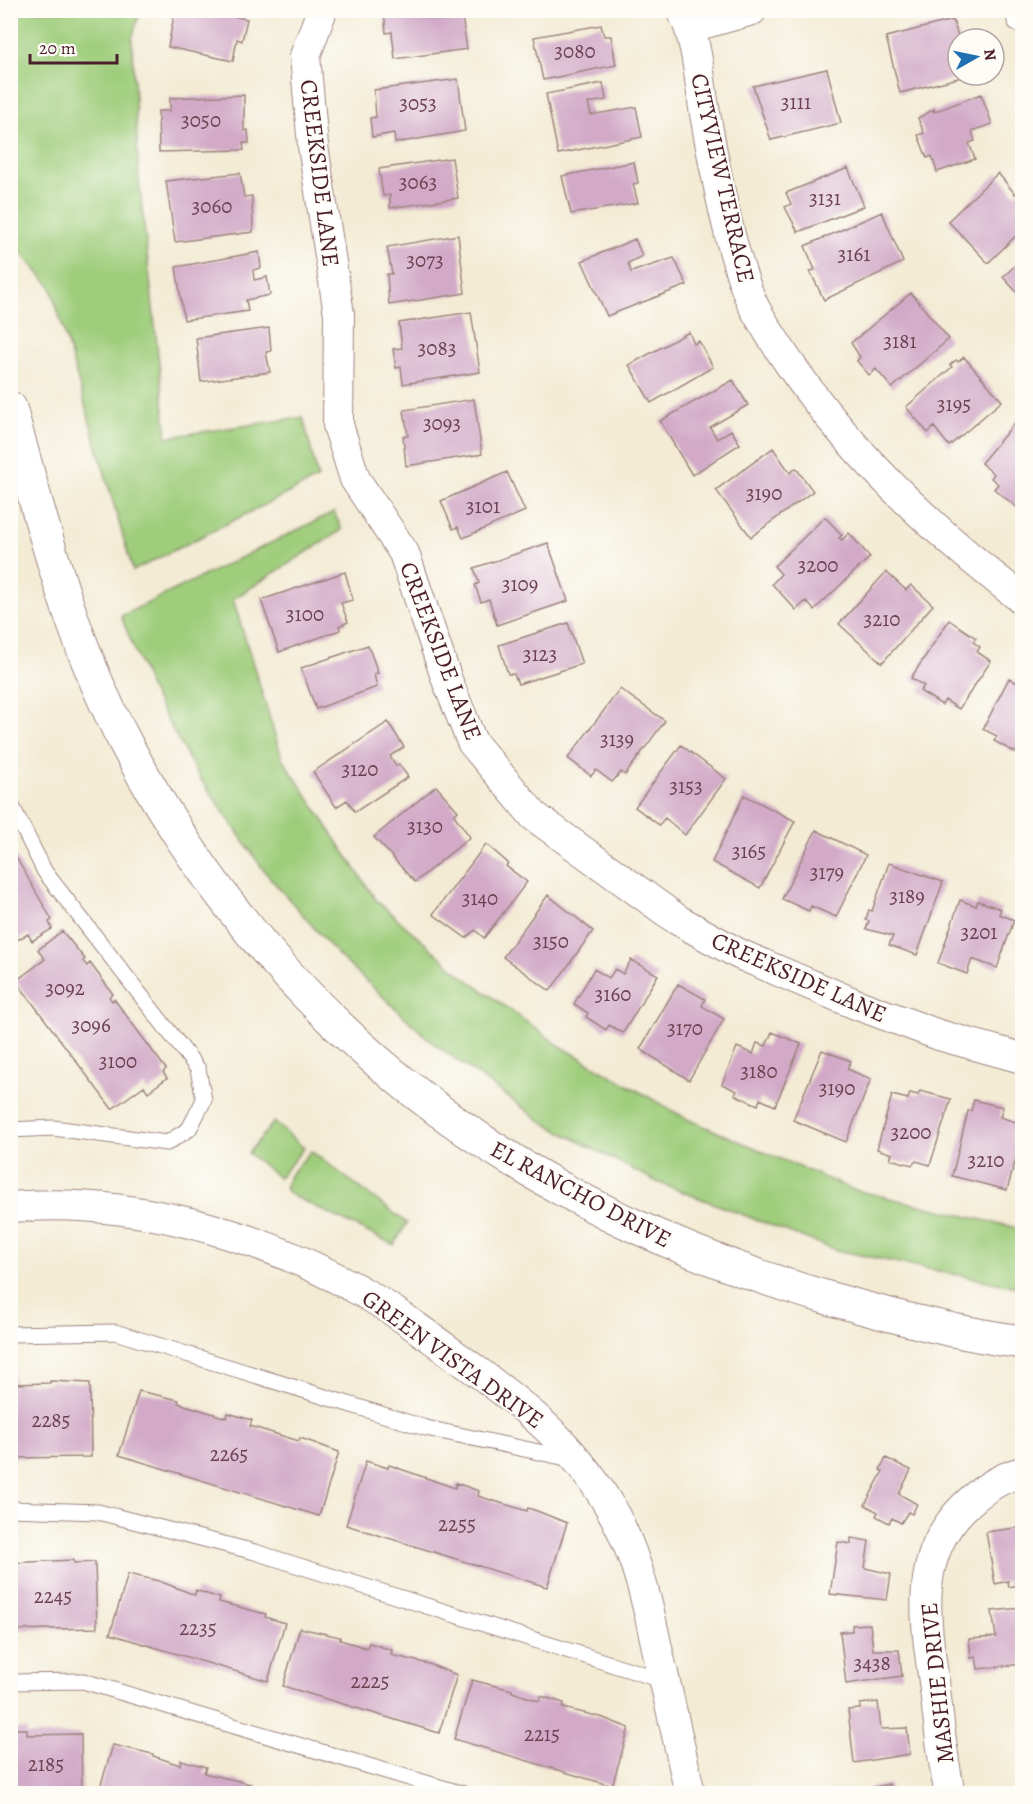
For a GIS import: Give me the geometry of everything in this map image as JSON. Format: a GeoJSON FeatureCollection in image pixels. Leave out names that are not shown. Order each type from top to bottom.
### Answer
{"type":"FeatureCollection","features":[{"type":"Feature","properties":{"kind":"main road","name":"EL RANCHO DRIVE"},"geometry":{"type":"LineString","coordinates":[[10,408],[61,590],[88,663],[124,741],[167,818],[215,888],[270,956],[324,1014],[384,1069],[456,1125],[528,1171],[612,1216],[708,1259],[808,1292],[910,1321],[1023,1342]]}},
{"type":"Feature","properties":{"kind":"street","name":"CREEKSIDE LANE"},"geometry":{"type":"LineString","coordinates":[[322,10],[305,56],[313,146],[339,315],[338,425],[355,479],[404,553],[447,680],[472,742],[534,816],[678,920],[739,954],[858,1005],[939,1035],[1023,1058]]}},
{"type":"Feature","properties":{"kind":"street"},"geometry":{"type":"LineString","coordinates":[[687,19],[752,10]]}},
{"type":"Feature","properties":{"kind":"street"},"geometry":{"type":"LineString","coordinates":[[1021,10],[1023,18]]}},
{"type":"Feature","properties":{"kind":"street","name":"CITYVIEW TERRACE"},"geometry":{"type":"LineString","coordinates":[[687,19],[734,249],[756,313],[821,407],[881,477],[976,564],[1023,599]]}},
{"type":"Feature","properties":{"kind":"street","name":"GREEN VISTA DRIVE"},"geometry":{"type":"LineString","coordinates":[[10,1207],[92,1208],[160,1217],[224,1232],[290,1256],[358,1290],[416,1327],[525,1405],[557,1436],[577,1460],[616,1519],[636,1564],[690,1794]]}},
{"type":"Feature","properties":{"kind":"street","name":"MASHIE DRIVE"},"geometry":{"type":"LineString","coordinates":[[950,1794],[926,1626],[930,1566],[941,1533],[976,1494],[1023,1472]]}},
{"type":"Feature","properties":{"kind":"lane"},"geometry":{"type":"LineString","coordinates":[[10,801],[45,872],[198,1069],[204,1100],[189,1130],[167,1143],[52,1128],[10,1130]]}},
{"type":"Feature","properties":{"kind":"lane"},"geometry":{"type":"LineString","coordinates":[[10,1334],[115,1332],[426,1428],[577,1460]]}},
{"type":"Feature","properties":{"kind":"lane"},"geometry":{"type":"LineString","coordinates":[[10,1509],[98,1512],[255,1552],[665,1681]]}},
{"type":"Feature","properties":{"kind":"lane"},"geometry":{"type":"LineString","coordinates":[[10,1682],[83,1681],[463,1794]]}},
{"type":"Feature","properties":{"kind":"green space"},"geometry":{"type":"Polygon","coordinates":[[[10,11],[140,11],[132,39],[139,179],[167,437],[303,417],[318,478],[133,571],[51,287],[19,250],[11,221],[10,11]]]}},
{"type":"Feature","properties":{"kind":"green space"},"geometry":{"type":"Polygon","coordinates":[[[334,512],[342,530],[233,599],[282,758],[376,900],[460,974],[560,1046],[687,1119],[851,1189],[1022,1229],[1022,1288],[836,1250],[657,1182],[544,1123],[433,1043],[339,956],[265,872],[196,772],[151,691],[121,616],[334,512]]]}},
{"type":"Feature","properties":{"kind":"green space"},"geometry":{"type":"Polygon","coordinates":[[[274,1122],[304,1148],[279,1178],[248,1153],[274,1122]]]}},
{"type":"Feature","properties":{"kind":"green space"},"geometry":{"type":"Polygon","coordinates":[[[311,1151],[407,1223],[394,1245],[289,1194],[285,1188],[290,1175],[311,1151]]]}},
{"type":"Feature","properties":{"kind":"building"},"geometry":{"type":"Polygon","coordinates":[[[175,10],[203,10],[247,19],[242,41],[237,39],[233,61],[168,47],[175,10]]]}},
{"type":"Feature","properties":{"kind":"building"},"geometry":{"type":"Polygon","coordinates":[[[384,10],[461,10],[467,49],[395,59],[392,32],[386,33],[384,10]]]}},
{"type":"Feature","properties":{"kind":"building"},"geometry":{"type":"Polygon","coordinates":[[[953,20],[955,27],[946,27],[946,81],[900,93],[886,37],[953,20]]]}},
{"type":"Feature","properties":{"kind":"building"},"geometry":{"type":"Polygon","coordinates":[[[601,25],[604,36],[611,36],[616,65],[543,80],[534,37],[601,25]]]}},
{"type":"Feature","properties":{"kind":"building"},"geometry":{"type":"Polygon","coordinates":[[[827,69],[841,123],[771,140],[753,86],[827,69]]]}},
{"type":"Feature","properties":{"kind":"building"},"geometry":{"type":"Polygon","coordinates":[[[458,79],[465,131],[395,143],[394,133],[372,137],[370,118],[376,117],[374,90],[458,79]]]}},
{"type":"Feature","properties":{"kind":"building"},"geometry":{"type":"Polygon","coordinates":[[[603,83],[606,100],[588,103],[591,115],[636,107],[642,137],[558,154],[546,94],[603,83]]]}},
{"type":"Feature","properties":{"kind":"building"},"geometry":{"type":"Polygon","coordinates":[[[981,94],[992,124],[972,131],[975,141],[969,143],[975,159],[937,172],[932,156],[927,158],[918,135],[924,133],[918,118],[934,109],[934,112],[981,94]]]}},
{"type":"Feature","properties":{"kind":"building"},"geometry":{"type":"Polygon","coordinates":[[[244,95],[244,131],[248,130],[249,143],[243,143],[244,150],[159,152],[158,111],[170,111],[170,98],[244,95]]]}},
{"type":"Feature","properties":{"kind":"building"},"geometry":{"type":"Polygon","coordinates":[[[452,158],[458,198],[390,208],[390,195],[383,196],[379,169],[452,158]]]}},
{"type":"Feature","properties":{"kind":"building"},"geometry":{"type":"Polygon","coordinates":[[[634,162],[638,183],[633,184],[638,203],[571,214],[562,176],[634,162]]]}},
{"type":"Feature","properties":{"kind":"building"},"geometry":{"type":"Polygon","coordinates":[[[848,168],[864,206],[798,232],[785,207],[791,204],[786,193],[848,168]]]}},
{"type":"Feature","properties":{"kind":"building"},"geometry":{"type":"Polygon","coordinates":[[[240,173],[244,197],[252,196],[253,232],[175,242],[166,181],[240,173]]]}},
{"type":"Feature","properties":{"kind":"building"},"geometry":{"type":"Polygon","coordinates":[[[998,173],[1015,194],[1022,190],[1022,230],[988,263],[948,221],[998,173]]]}},
{"type":"Feature","properties":{"kind":"building"},"geometry":{"type":"Polygon","coordinates":[[[882,212],[903,262],[824,300],[810,271],[815,270],[805,246],[882,212]]]}},
{"type":"Feature","properties":{"kind":"building"},"geometry":{"type":"Polygon","coordinates":[[[458,235],[465,293],[389,305],[387,274],[392,274],[387,247],[458,235]]]}},
{"type":"Feature","properties":{"kind":"building"},"geometry":{"type":"Polygon","coordinates":[[[635,239],[642,256],[628,263],[631,272],[674,258],[687,285],[607,316],[582,261],[635,239]]]}},
{"type":"Feature","properties":{"kind":"building"},"geometry":{"type":"Polygon","coordinates":[[[259,252],[261,268],[253,270],[254,280],[267,277],[270,295],[246,300],[248,311],[184,320],[176,267],[259,252]]]}},
{"type":"Feature","properties":{"kind":"building"},"geometry":{"type":"Polygon","coordinates":[[[1022,259],[1022,298],[1003,277],[1022,259]]]}},
{"type":"Feature","properties":{"kind":"building"},"geometry":{"type":"Polygon","coordinates":[[[911,293],[949,339],[892,388],[876,369],[869,375],[857,361],[860,357],[851,343],[911,293]]]}},
{"type":"Feature","properties":{"kind":"building"},"geometry":{"type":"Polygon","coordinates":[[[471,312],[480,372],[403,384],[401,367],[396,368],[393,349],[402,348],[399,323],[471,312]]]}},
{"type":"Feature","properties":{"kind":"building"},"geometry":{"type":"Polygon","coordinates":[[[269,328],[271,351],[266,352],[270,372],[201,382],[196,338],[269,328]]]}},
{"type":"Feature","properties":{"kind":"building"},"geometry":{"type":"Polygon","coordinates":[[[689,332],[694,344],[699,341],[713,367],[651,403],[629,365],[689,332]]]}},
{"type":"Feature","properties":{"kind":"building"},"geometry":{"type":"Polygon","coordinates":[[[964,357],[1002,401],[949,446],[934,427],[928,433],[906,407],[952,367],[950,365],[964,357]]]}},
{"type":"Feature","properties":{"kind":"building"},"geometry":{"type":"Polygon","coordinates":[[[733,380],[748,405],[710,427],[717,439],[731,430],[740,444],[692,475],[660,421],[733,380]]]}},
{"type":"Feature","properties":{"kind":"building"},"geometry":{"type":"Polygon","coordinates":[[[474,399],[482,454],[406,466],[403,436],[408,436],[404,410],[474,399]]]}},
{"type":"Feature","properties":{"kind":"building"},"geometry":{"type":"Polygon","coordinates":[[[1018,419],[1022,423],[1022,502],[1018,508],[994,489],[998,484],[991,478],[994,474],[981,463],[1018,419]]]}},
{"type":"Feature","properties":{"kind":"building"},"geometry":{"type":"Polygon","coordinates":[[[773,448],[790,473],[796,468],[813,491],[751,537],[716,490],[773,448]]]}},
{"type":"Feature","properties":{"kind":"building"},"geometry":{"type":"Polygon","coordinates":[[[507,472],[525,511],[463,538],[458,527],[453,529],[441,501],[507,472]]]}},
{"type":"Feature","properties":{"kind":"building"},"geometry":{"type":"Polygon","coordinates":[[[825,517],[842,535],[839,538],[842,540],[849,533],[870,557],[814,610],[806,601],[796,610],[772,584],[781,574],[774,566],[825,517]]]}},
{"type":"Feature","properties":{"kind":"building"},"geometry":{"type":"Polygon","coordinates":[[[548,543],[568,601],[497,625],[489,599],[481,602],[475,585],[479,583],[474,568],[548,543]]]}},
{"type":"Feature","properties":{"kind":"building"},"geometry":{"type":"Polygon","coordinates":[[[345,572],[353,600],[341,603],[348,622],[339,626],[340,630],[279,652],[261,600],[345,572]]]}},
{"type":"Feature","properties":{"kind":"building"},"geometry":{"type":"Polygon","coordinates":[[[886,572],[906,590],[911,585],[933,605],[882,663],[839,624],[886,572]]]}},
{"type":"Feature","properties":{"kind":"building"},"geometry":{"type":"Polygon","coordinates":[[[949,620],[976,638],[973,642],[980,647],[977,652],[991,661],[959,709],[945,700],[942,705],[920,691],[924,686],[911,678],[949,620]]]}},
{"type":"Feature","properties":{"kind":"building"},"geometry":{"type":"Polygon","coordinates":[[[568,623],[582,664],[518,684],[514,674],[508,674],[499,645],[568,623]]]}},
{"type":"Feature","properties":{"kind":"building"},"geometry":{"type":"Polygon","coordinates":[[[368,645],[378,673],[374,674],[377,687],[316,709],[301,668],[368,645]]]}},
{"type":"Feature","properties":{"kind":"building"},"geometry":{"type":"Polygon","coordinates":[[[1009,678],[1022,686],[1022,750],[1018,748],[1016,753],[994,741],[997,736],[983,729],[1009,678]]]}},
{"type":"Feature","properties":{"kind":"building"},"geometry":{"type":"Polygon","coordinates":[[[620,689],[665,721],[625,775],[621,772],[612,782],[596,770],[591,776],[568,758],[620,689]]]}},
{"type":"Feature","properties":{"kind":"building"},"geometry":{"type":"Polygon","coordinates":[[[388,722],[404,747],[390,756],[396,766],[399,764],[408,777],[355,812],[347,800],[336,807],[313,772],[388,722]]]}},
{"type":"Feature","properties":{"kind":"building"},"geometry":{"type":"Polygon","coordinates":[[[681,745],[726,779],[685,835],[665,818],[659,825],[635,807],[681,745]]]}},
{"type":"Feature","properties":{"kind":"building"},"geometry":{"type":"Polygon","coordinates":[[[436,786],[458,811],[454,815],[470,837],[415,882],[374,837],[436,786]]]}},
{"type":"Feature","properties":{"kind":"building"},"geometry":{"type":"Polygon","coordinates":[[[744,795],[795,821],[760,888],[712,862],[744,795]]]}},
{"type":"Feature","properties":{"kind":"building"},"geometry":{"type":"Polygon","coordinates":[[[816,830],[866,855],[836,917],[811,906],[809,911],[782,899],[816,830]]]}},
{"type":"Feature","properties":{"kind":"building"},"geometry":{"type":"Polygon","coordinates":[[[486,844],[508,863],[506,866],[527,882],[484,938],[475,930],[466,938],[433,914],[486,844]]]}},
{"type":"Feature","properties":{"kind":"building"},"geometry":{"type":"Polygon","coordinates":[[[10,847],[52,920],[49,922],[52,929],[32,941],[28,934],[10,944],[10,847]]]}},
{"type":"Feature","properties":{"kind":"building"},"geometry":{"type":"Polygon","coordinates":[[[889,863],[943,882],[917,955],[889,945],[893,936],[866,929],[869,910],[872,911],[889,863]]]}},
{"type":"Feature","properties":{"kind":"building"},"geometry":{"type":"Polygon","coordinates":[[[548,895],[593,931],[550,991],[503,957],[548,895]]]}},
{"type":"Feature","properties":{"kind":"building"},"geometry":{"type":"Polygon","coordinates":[[[960,900],[976,906],[978,901],[1001,909],[999,914],[1014,920],[997,968],[972,959],[967,974],[938,963],[960,900]]]}},
{"type":"Feature","properties":{"kind":"building"},"geometry":{"type":"Polygon","coordinates":[[[62,931],[85,959],[83,961],[87,966],[90,963],[113,994],[109,997],[112,1001],[114,999],[166,1069],[163,1072],[167,1078],[148,1092],[144,1086],[112,1109],[16,981],[45,959],[38,950],[62,931]]]}},
{"type":"Feature","properties":{"kind":"building"},"geometry":{"type":"Polygon","coordinates":[[[631,960],[658,975],[623,1033],[609,1025],[606,1030],[586,1017],[588,1013],[574,1004],[594,969],[609,978],[615,969],[623,974],[631,960]]]}},
{"type":"Feature","properties":{"kind":"building"},"geometry":{"type":"Polygon","coordinates":[[[678,984],[705,999],[702,1006],[724,1019],[689,1080],[640,1049],[678,984]]]}},
{"type":"Feature","properties":{"kind":"building"},"geometry":{"type":"Polygon","coordinates":[[[772,1032],[801,1044],[775,1106],[760,1099],[758,1105],[735,1095],[737,1091],[722,1084],[737,1047],[753,1054],[757,1043],[766,1046],[772,1032]]]}},
{"type":"Feature","properties":{"kind":"building"},"geometry":{"type":"Polygon","coordinates":[[[822,1050],[851,1061],[847,1069],[871,1079],[846,1142],[793,1120],[822,1050]]]}},
{"type":"Feature","properties":{"kind":"building"},"geometry":{"type":"Polygon","coordinates":[[[920,1091],[951,1099],[930,1165],[916,1161],[912,1165],[890,1159],[892,1154],[877,1149],[892,1095],[908,1099],[910,1093],[918,1095],[920,1091]]]}},
{"type":"Feature","properties":{"kind":"building"},"geometry":{"type":"Polygon","coordinates":[[[974,1100],[1003,1107],[1000,1117],[1022,1124],[1022,1138],[1007,1190],[952,1176],[968,1111],[971,1111],[974,1100]]]}},
{"type":"Feature","properties":{"kind":"building"},"geometry":{"type":"Polygon","coordinates":[[[10,1350],[13,1350],[14,1384],[50,1383],[50,1381],[90,1383],[91,1457],[10,1458],[10,1350]]]}},
{"type":"Feature","properties":{"kind":"building"},"geometry":{"type":"Polygon","coordinates":[[[139,1391],[179,1400],[178,1403],[227,1418],[228,1413],[252,1420],[250,1426],[299,1441],[300,1438],[339,1452],[319,1516],[119,1455],[139,1391]]]}},
{"type":"Feature","properties":{"kind":"building"},"geometry":{"type":"Polygon","coordinates":[[[886,1458],[911,1470],[899,1494],[917,1504],[912,1514],[908,1512],[901,1523],[892,1518],[889,1523],[876,1516],[878,1512],[865,1505],[883,1471],[880,1470],[886,1458]]]}},
{"type":"Feature","properties":{"kind":"building"},"geometry":{"type":"Polygon","coordinates":[[[366,1461],[388,1468],[389,1465],[455,1488],[456,1483],[479,1491],[478,1496],[527,1511],[528,1508],[567,1523],[547,1587],[346,1525],[366,1461]]]}},
{"type":"Feature","properties":{"kind":"building"},"geometry":{"type":"Polygon","coordinates":[[[1022,1527],[1022,1584],[1009,1587],[1008,1581],[995,1584],[986,1532],[1022,1527]]]}},
{"type":"Feature","properties":{"kind":"building"},"geometry":{"type":"Polygon","coordinates":[[[851,1538],[869,1541],[865,1568],[891,1574],[887,1600],[830,1594],[838,1542],[851,1544],[851,1538]]]}},
{"type":"Feature","properties":{"kind":"building"},"geometry":{"type":"Polygon","coordinates":[[[73,1560],[74,1563],[95,1562],[97,1628],[10,1630],[10,1563],[73,1560]]]}},
{"type":"Feature","properties":{"kind":"building"},"geometry":{"type":"Polygon","coordinates":[[[128,1574],[159,1581],[195,1595],[196,1590],[220,1598],[219,1602],[266,1614],[265,1617],[285,1623],[268,1681],[110,1634],[128,1574]]]}},
{"type":"Feature","properties":{"kind":"building"},"geometry":{"type":"Polygon","coordinates":[[[1021,1608],[1022,1664],[978,1669],[976,1657],[971,1658],[969,1639],[996,1637],[992,1611],[1021,1608]]]}},
{"type":"Feature","properties":{"kind":"building"},"geometry":{"type":"Polygon","coordinates":[[[870,1624],[873,1650],[899,1650],[902,1676],[846,1684],[840,1632],[852,1631],[852,1625],[870,1624]]]}},
{"type":"Feature","properties":{"kind":"building"},"geometry":{"type":"Polygon","coordinates":[[[300,1628],[340,1637],[340,1640],[367,1648],[369,1643],[392,1650],[391,1655],[429,1664],[457,1675],[439,1733],[283,1686],[300,1628]]]}},
{"type":"Feature","properties":{"kind":"building"},"geometry":{"type":"Polygon","coordinates":[[[472,1680],[512,1690],[512,1692],[539,1701],[541,1696],[564,1703],[563,1708],[601,1717],[629,1728],[612,1786],[454,1739],[472,1680]]]}},
{"type":"Feature","properties":{"kind":"building"},"geometry":{"type":"Polygon","coordinates":[[[878,1702],[881,1729],[907,1728],[910,1754],[854,1763],[848,1710],[860,1709],[860,1704],[878,1702]]]}},
{"type":"Feature","properties":{"kind":"building"},"geometry":{"type":"Polygon","coordinates":[[[10,1729],[27,1729],[27,1735],[81,1734],[82,1794],[10,1794],[10,1729]]]}},
{"type":"Feature","properties":{"kind":"building"},"geometry":{"type":"Polygon","coordinates":[[[113,1745],[153,1754],[153,1756],[180,1765],[181,1760],[206,1767],[204,1773],[251,1784],[250,1786],[271,1794],[98,1794],[113,1745]]]}},
{"type":"Feature","properties":{"kind":"building"},"geometry":{"type":"Polygon","coordinates":[[[889,1784],[891,1794],[860,1794],[866,1789],[889,1784]]]}}]}
